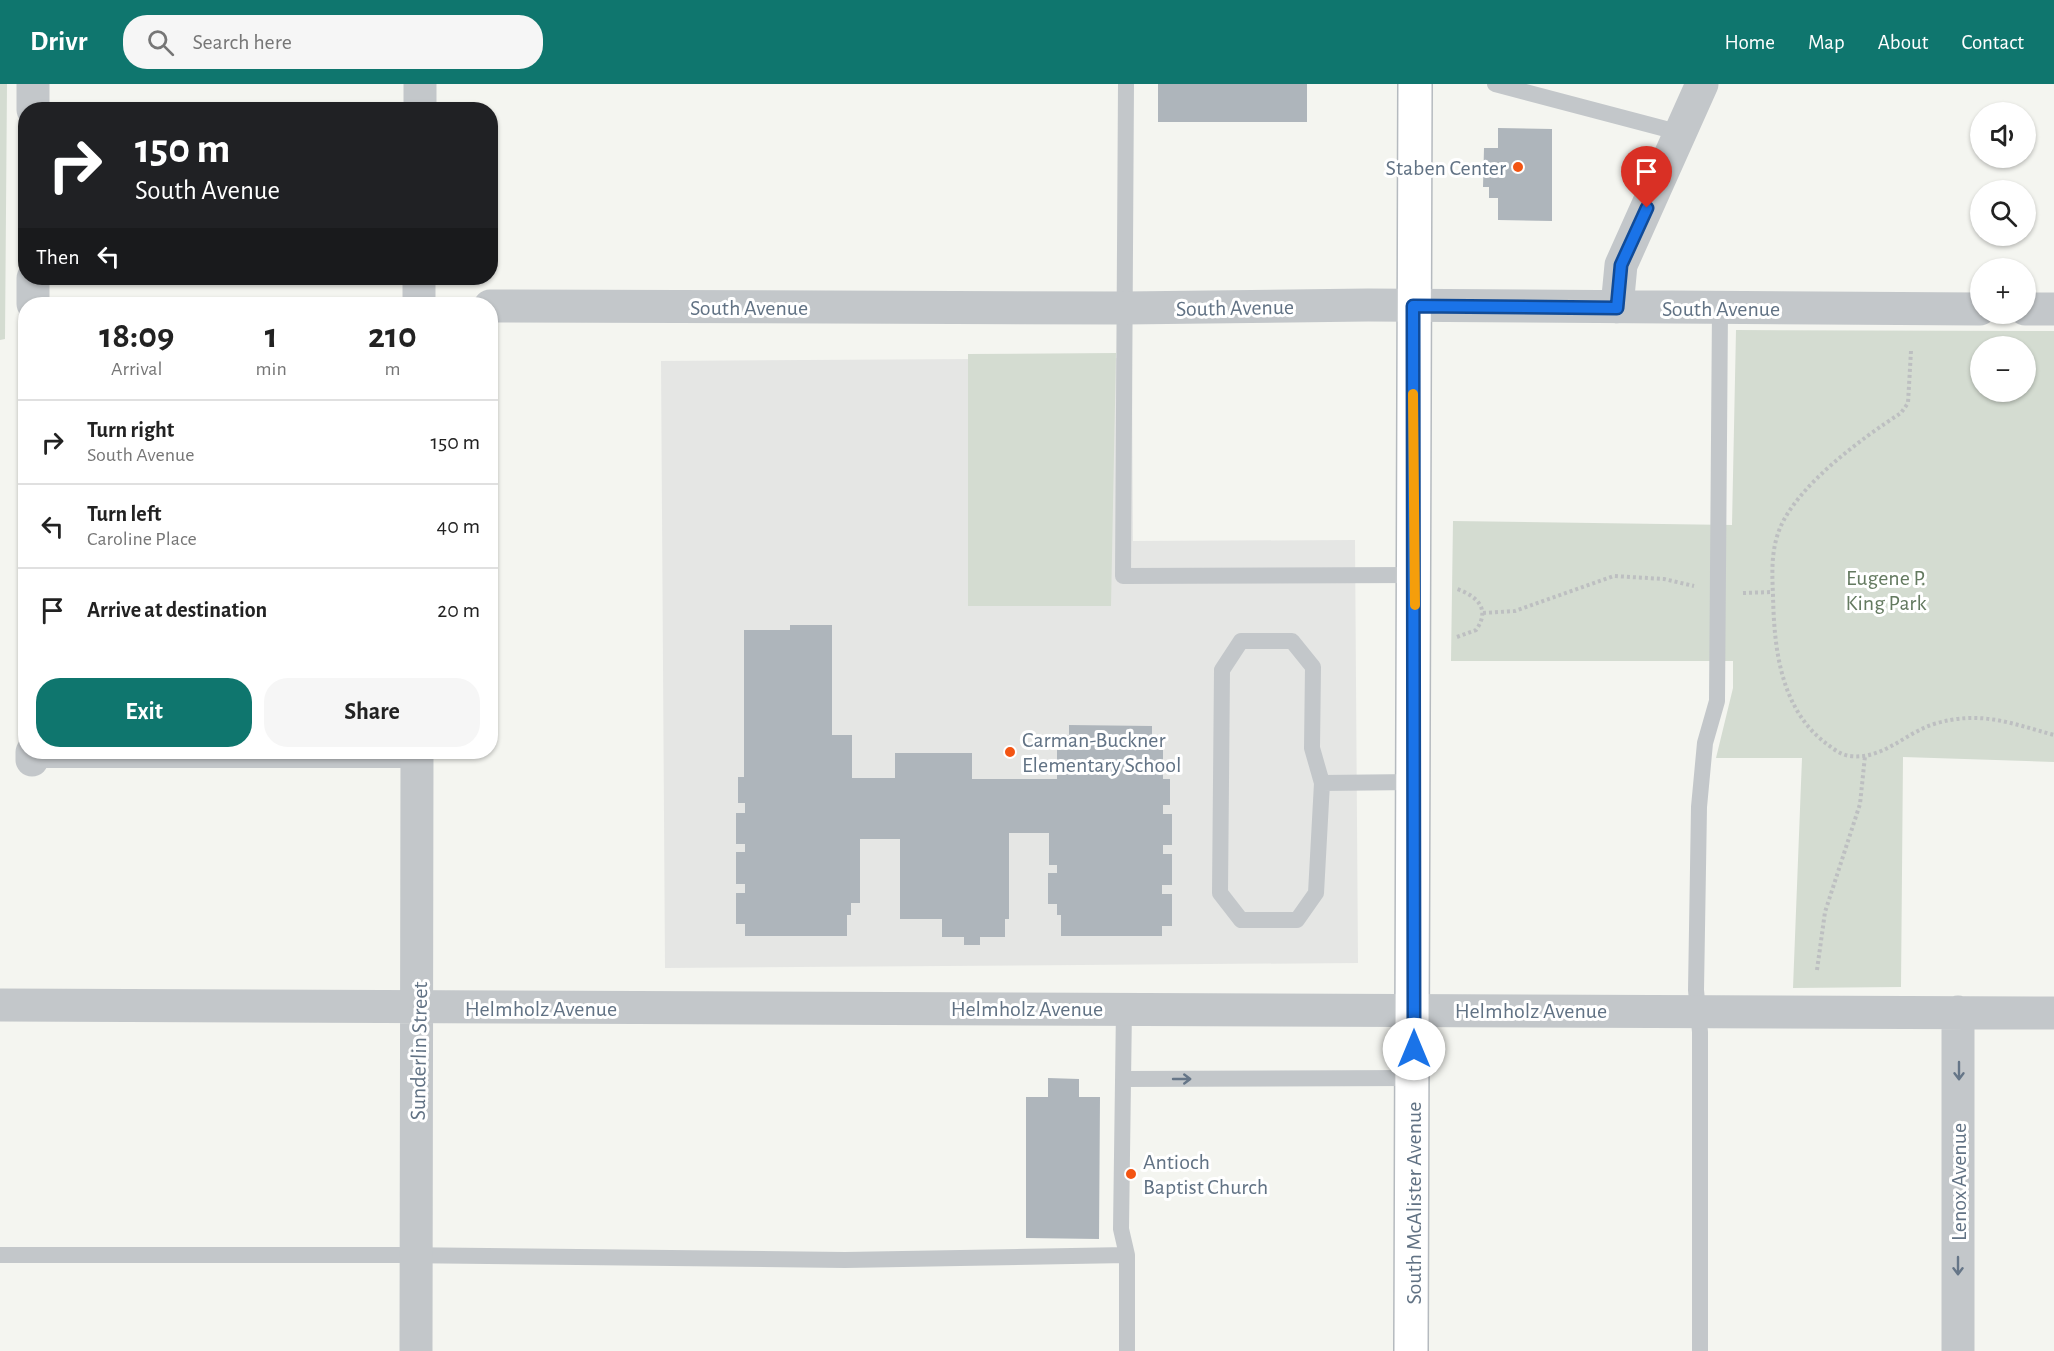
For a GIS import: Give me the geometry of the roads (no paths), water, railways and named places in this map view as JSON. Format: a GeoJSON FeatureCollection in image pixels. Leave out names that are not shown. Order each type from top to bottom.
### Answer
{"type":"FeatureCollection","features":[{"type":"Feature","properties":{"kind":"street"},"geometry":{"type":"LineString","coordinates":[[33,84],[33,102]]}},
{"type":"Feature","properties":{"kind":"street"},"geometry":{"type":"LineString","coordinates":[[420,84],[420,102]]}},
{"type":"Feature","properties":{"kind":"street","name":"South McAlister Avenue"},"geometry":{"type":"LineString","coordinates":[[1411,1351],[1414,1078],[1415,84]]}},
{"type":"Feature","properties":{"kind":"street"},"geometry":{"type":"LineString","coordinates":[[1617,308],[1621,265],[1702,84]]}},
{"type":"Feature","properties":{"kind":"street","name":"South Avenue"},"geometry":{"type":"LineString","coordinates":[[498,306],[1125,308],[1413,306],[1970,309]]}},
{"type":"Feature","properties":{"kind":"street"},"geometry":{"type":"LineString","coordinates":[[2036,309],[2054,309]]}},
{"type":"Feature","properties":{"kind":"street","name":"Sunderlin Street"},"geometry":{"type":"LineString","coordinates":[[416,1351],[418,1255],[417,759]]}},
{"type":"Feature","properties":{"kind":"street","name":"Helmholz Avenue"},"geometry":{"type":"LineString","coordinates":[[0,1005],[2054,1013]]}},
{"type":"Feature","properties":{"kind":"street","name":"Lenox Avenue"},"geometry":{"type":"LineString","coordinates":[[1958,1012],[1958,1351]]}},
{"type":"Feature","properties":{"kind":"lane"},"geometry":{"type":"LineString","coordinates":[[1126,84],[1123,576],[1415,575]]}},
{"type":"Feature","properties":{"kind":"lane"},"geometry":{"type":"LineString","coordinates":[[1495,84],[1681,133]]}},
{"type":"Feature","properties":{"kind":"lane"},"geometry":{"type":"LineString","coordinates":[[1700,1351],[1699,807],[1705,743],[1717,701],[1720,308]]}},
{"type":"Feature","properties":{"kind":"lane"},"geometry":{"type":"LineString","coordinates":[[1241,641],[1292,641],[1313,667],[1312,748],[1322,783],[1316,893],[1297,920],[1241,920],[1220,893],[1222,670],[1241,641]]}},
{"type":"Feature","properties":{"kind":"lane"},"geometry":{"type":"LineString","coordinates":[[1322,783],[1414,782]]}},
{"type":"Feature","properties":{"kind":"lane"},"geometry":{"type":"LineString","coordinates":[[1124,1008],[1121,1229],[1127,1255],[1127,1351]]}},
{"type":"Feature","properties":{"kind":"lane"},"geometry":{"type":"LineString","coordinates":[[1123,1079],[1414,1078]]}},
{"type":"Feature","properties":{"kind":"lane"},"geometry":{"type":"LineString","coordinates":[[0,1255],[418,1255],[845,1260],[1127,1255]]}},
{"type":"Feature","properties":{"kind":"place","name":"Staben Center"},"geometry":{"type":"Point","coordinates":[1518,167]}},
{"type":"Feature","properties":{"kind":"place","name":"Carman-Buckner Elementary School"},"geometry":{"type":"Point","coordinates":[1010,752]}},
{"type":"Feature","properties":{"kind":"place","name":"Antioch Baptist Church"},"geometry":{"type":"Point","coordinates":[1131,1174]}},
{"type":"Feature","properties":{"kind":"park label","name":"Eugene P. King Park"},"geometry":{"type":"Point","coordinates":[1886,590]}}]}
